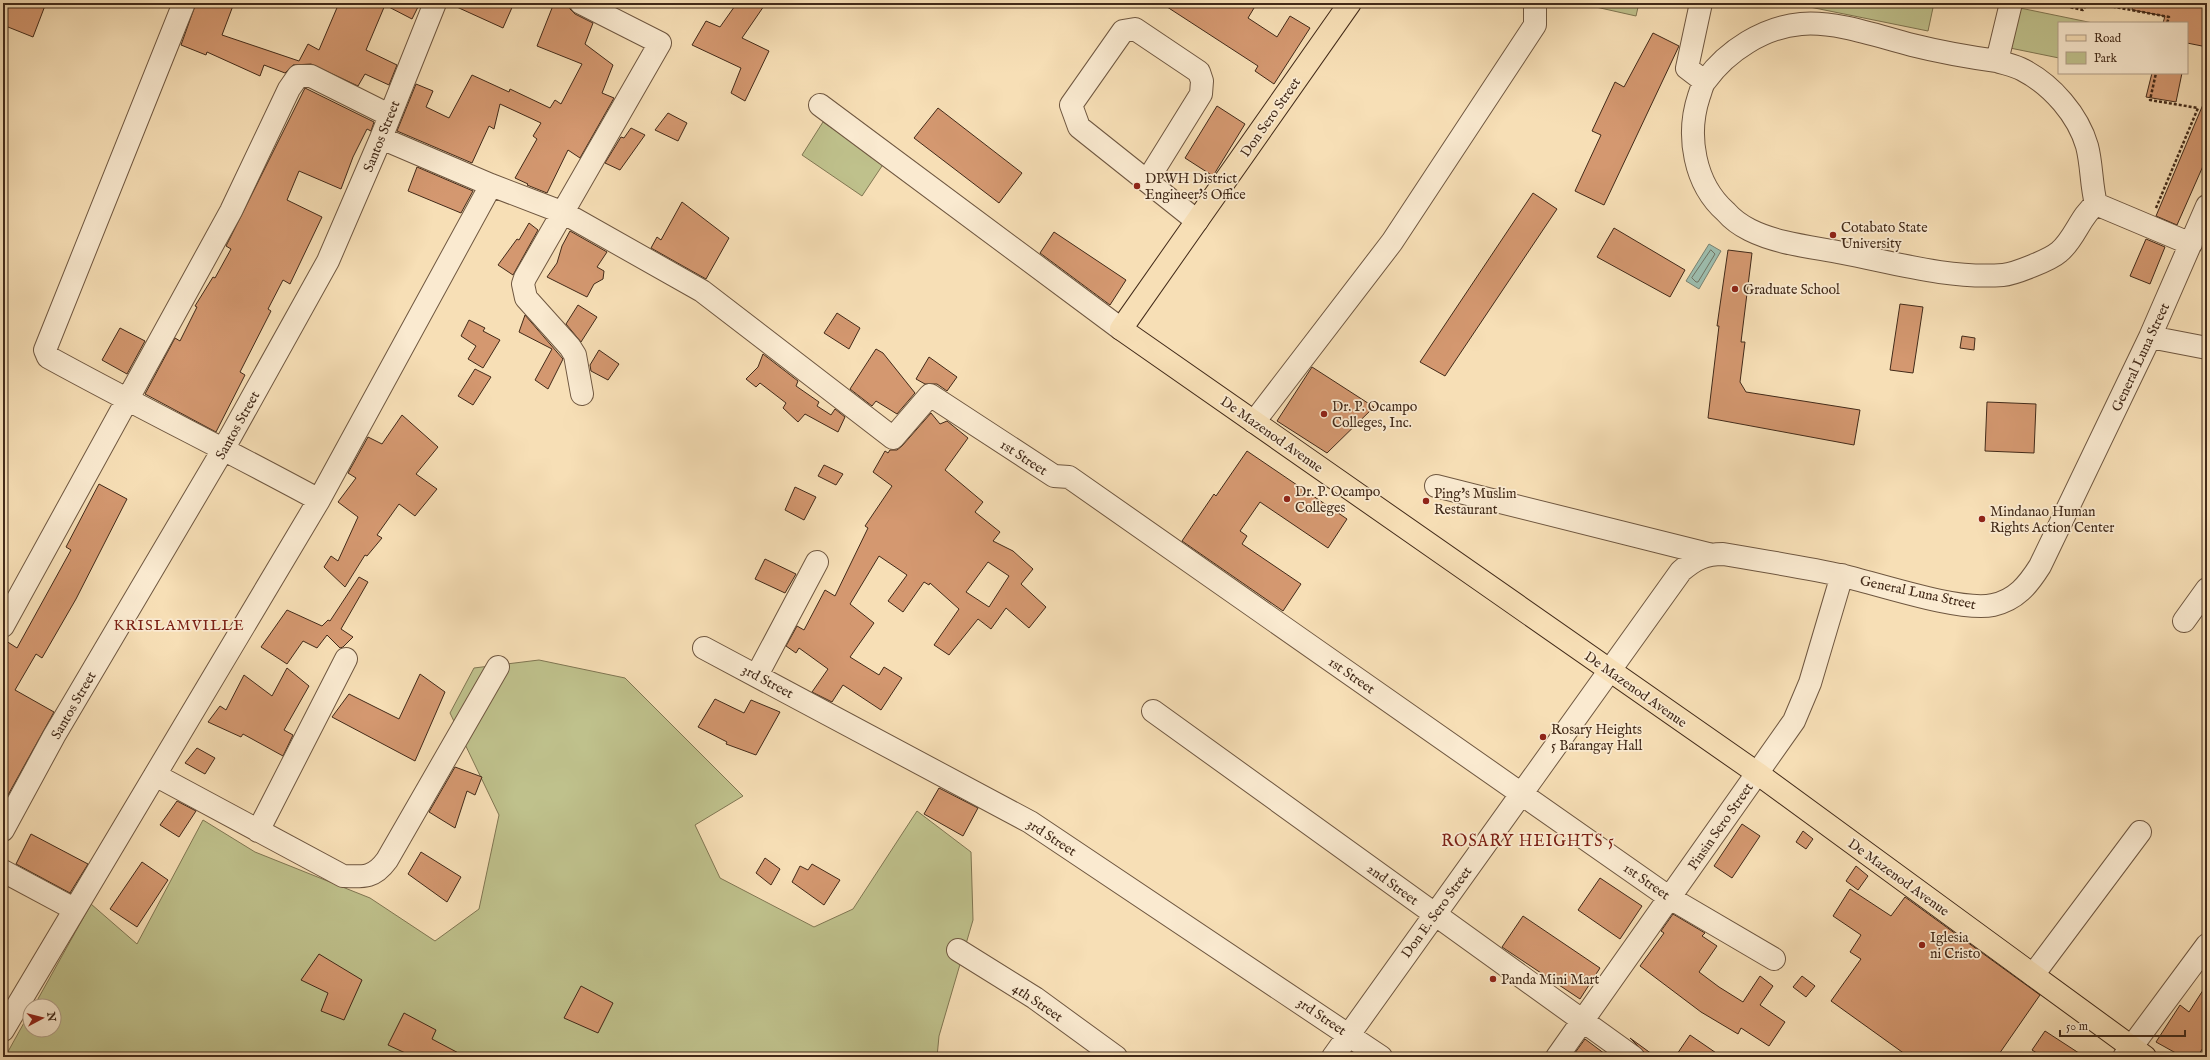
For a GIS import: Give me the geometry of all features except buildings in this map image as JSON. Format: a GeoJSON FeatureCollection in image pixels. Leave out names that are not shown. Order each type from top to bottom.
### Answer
{"type":"FeatureCollection","features":[{"type":"Feature","properties":{"kind":"main road","name":"Don Sero Street"},"geometry":{"type":"LineString","coordinates":[[1121,329],[1350,3]]}},
{"type":"Feature","properties":{"kind":"main road","name":"De Mazenod Avenue"},"geometry":{"type":"LineString","coordinates":[[1121,329],[1757,773],[2033,976],[2134,1054]]}},
{"type":"Feature","properties":{"kind":"street"},"geometry":{"type":"LineString","coordinates":[[184,3],[45,350],[48,357],[127,401],[224,448],[319,500]]}},
{"type":"Feature","properties":{"kind":"street","name":"Santos Street"},"geometry":{"type":"LineString","coordinates":[[3,830],[54,736],[224,448],[328,261],[381,138],[435,3]]}},
{"type":"Feature","properties":{"kind":"street"},"geometry":{"type":"LineString","coordinates":[[581,3],[660,43],[564,213],[525,278],[524,291],[526,298],[570,347],[575,355],[582,394]]}},
{"type":"Feature","properties":{"kind":"street"},"geometry":{"type":"LineString","coordinates":[[1254,422],[1392,242],[1534,25],[1535,3]]}},
{"type":"Feature","properties":{"kind":"street"},"geometry":{"type":"LineString","coordinates":[[1701,3],[1687,68],[1704,81]]}},
{"type":"Feature","properties":{"kind":"street"},"geometry":{"type":"LineString","coordinates":[[1997,61],[2011,3]]}},
{"type":"Feature","properties":{"kind":"street"},"geometry":{"type":"LineString","coordinates":[[1801,24],[1851,30],[1952,54],[1997,61],[2024,70],[2054,92],[2079,124],[2087,146],[2091,182],[2096,204],[2058,253],[2006,274],[1980,276],[1923,268],[1778,240],[1750,230],[1725,212],[1710,194],[1700,174],[1693,142],[1694,112],[1704,81],[1726,58],[1749,41],[1775,29],[1801,24]]}},
{"type":"Feature","properties":{"kind":"street"},"geometry":{"type":"LineString","coordinates":[[1147,181],[1201,94],[1202,81],[1199,72],[1134,29],[1128,28],[1123,31],[1072,105],[1079,127],[1197,221]]}},
{"type":"Feature","properties":{"kind":"street"},"geometry":{"type":"LineString","coordinates":[[3,626],[231,211],[289,89],[298,76],[311,76],[389,115]]}},
{"type":"Feature","properties":{"kind":"street"},"geometry":{"type":"LineString","coordinates":[[820,105],[1121,329]]}},
{"type":"Feature","properties":{"kind":"street"},"geometry":{"type":"LineString","coordinates":[[381,138],[491,185],[564,213]]}},
{"type":"Feature","properties":{"kind":"street"},"geometry":{"type":"LineString","coordinates":[[3,1030],[319,500],[491,185]]}},
{"type":"Feature","properties":{"kind":"street"},"geometry":{"type":"LineString","coordinates":[[2096,204],[2191,244]]}},
{"type":"Feature","properties":{"kind":"street","name":"General Luna Street"},"geometry":{"type":"LineString","coordinates":[[1610,671],[1681,571],[1695,559],[1708,554],[1724,554],[1842,575],[1944,601],[1975,606],[1992,606],[2017,595],[2028,584],[2040,566],[2150,337],[2207,206]]}},
{"type":"Feature","properties":{"kind":"street","name":"1st Street"},"geometry":{"type":"LineString","coordinates":[[564,213],[702,291],[892,438],[930,395],[1054,476],[1069,477],[1670,898],[1774,959]]}},
{"type":"Feature","properties":{"kind":"street"},"geometry":{"type":"LineString","coordinates":[[2150,337],[2207,348]]}},
{"type":"Feature","properties":{"kind":"street"},"geometry":{"type":"LineString","coordinates":[[1436,486],[1708,554]]}},
{"type":"Feature","properties":{"kind":"street"},"geometry":{"type":"LineString","coordinates":[[757,675],[817,562]]}},
{"type":"Feature","properties":{"kind":"street","name":"Pinsin Sero Street"},"geometry":{"type":"LineString","coordinates":[[1557,1057],[1794,721],[1805,695],[1842,575]]}},
{"type":"Feature","properties":{"kind":"street"},"geometry":{"type":"LineString","coordinates":[[2184,621],[2207,589]]}},
{"type":"Feature","properties":{"kind":"street","name":"3rd Street"},"geometry":{"type":"LineString","coordinates":[[704,648],[1030,822],[1349,1034],[1381,1057]]}},
{"type":"Feature","properties":{"kind":"street"},"geometry":{"type":"LineString","coordinates":[[258,831],[346,659]]}},
{"type":"Feature","properties":{"kind":"street"},"geometry":{"type":"LineString","coordinates":[[155,774],[343,876],[362,876],[378,871],[498,667]]}},
{"type":"Feature","properties":{"kind":"street","name":"Don E. Sero Street"},"geometry":{"type":"LineString","coordinates":[[1333,1057],[1610,671]]}},
{"type":"Feature","properties":{"kind":"street","name":"2nd Street"},"geometry":{"type":"LineString","coordinates":[[1152,711],[1633,1057]]}},
{"type":"Feature","properties":{"kind":"street"},"geometry":{"type":"LineString","coordinates":[[2033,976],[2140,832]]}},
{"type":"Feature","properties":{"kind":"street"},"geometry":{"type":"LineString","coordinates":[[3,871],[74,909]]}},
{"type":"Feature","properties":{"kind":"street"},"geometry":{"type":"LineString","coordinates":[[2134,1054],[2207,945]]}},
{"type":"Feature","properties":{"kind":"street","name":"4th Street"},"geometry":{"type":"LineString","coordinates":[[958,950],[1035,998],[1116,1057]]}},
{"type":"Feature","properties":{"kind":"path"},"geometry":{"type":"LineString","coordinates":[[2051,3],[2083,10],[2087,3]]}},
{"type":"Feature","properties":{"kind":"path"},"geometry":{"type":"LineString","coordinates":[[2093,3],[2169,16],[2167,22]]}},
{"type":"Feature","properties":{"kind":"path"},"geometry":{"type":"LineString","coordinates":[[2148,226],[2198,108],[2150,100],[2156,74]]}},
{"type":"Feature","properties":{"kind":"green space"},"geometry":{"type":"Polygon","coordinates":[[[1578,3],[1639,3],[1636,16],[1578,3]]]}},
{"type":"Feature","properties":{"kind":"green space"},"geometry":{"type":"Polygon","coordinates":[[[1790,3],[1934,3],[1928,31],[1790,3]]]}},
{"type":"Feature","properties":{"kind":"green space"},"geometry":{"type":"Polygon","coordinates":[[[2020,8],[2088,22],[2058,22],[2058,58],[2010,48],[2020,8]]]}},
{"type":"Feature","properties":{"kind":"green space"},"geometry":{"type":"Polygon","coordinates":[[[823,122],[884,163],[862,196],[802,155],[823,122]]]}},
{"type":"Feature","properties":{"kind":"green space"},"geometry":{"type":"Polygon","coordinates":[[[539,660],[625,678],[743,796],[695,825],[720,878],[814,927],[853,909],[917,811],[971,852],[973,920],[939,1036],[937,1057],[5,1057],[22,1026],[22,1038],[62,1038],[62,998],[38,998],[91,904],[137,944],[203,820],[255,852],[370,898],[435,941],[479,909],[499,815],[450,713],[474,668],[539,660]]]}},
{"type":"Feature","properties":{"kind":"water"},"geometry":{"type":"Polygon","coordinates":[[[1709,244],[1721,251],[1699,289],[1686,281],[1709,244]]]}},
{"type":"Feature","properties":{"kind":"place","name":"DPWH District Engineer's Office"},"geometry":{"type":"Point","coordinates":[1137,186]}},
{"type":"Feature","properties":{"kind":"place","name":"Cotabato State University"},"geometry":{"type":"Point","coordinates":[1833,235]}},
{"type":"Feature","properties":{"kind":"place","name":"Graduate School"},"geometry":{"type":"Point","coordinates":[1735,289]}},
{"type":"Feature","properties":{"kind":"place","name":"Dr. P. Ocampo Colleges, Inc."},"geometry":{"type":"Point","coordinates":[1324,414]}},
{"type":"Feature","properties":{"kind":"place","name":"Dr. P. Ocampo Colleges"},"geometry":{"type":"Point","coordinates":[1287,499]}},
{"type":"Feature","properties":{"kind":"place","name":"Ping's Muslim Restaurant"},"geometry":{"type":"Point","coordinates":[1426,501]}},
{"type":"Feature","properties":{"kind":"place","name":"Mindanao Human Rights Action Center"},"geometry":{"type":"Point","coordinates":[1982,519]}},
{"type":"Feature","properties":{"kind":"place","name":"Rosary Heights 5 Barangay Hall"},"geometry":{"type":"Point","coordinates":[1543,737]}},
{"type":"Feature","properties":{"kind":"place","name":"Iglesia ni Cristo"},"geometry":{"type":"Point","coordinates":[1922,945]}},
{"type":"Feature","properties":{"kind":"place","name":"Panda Mini Mart"},"geometry":{"type":"Point","coordinates":[1493,979]}},
{"type":"Feature","properties":{"kind":"district","name":"KRISLAMVILLE"},"geometry":{"type":"Point","coordinates":[179,625]}},
{"type":"Feature","properties":{"kind":"district","name":"ROSARY HEIGHTS 5"},"geometry":{"type":"Point","coordinates":[1528,840]}}]}
